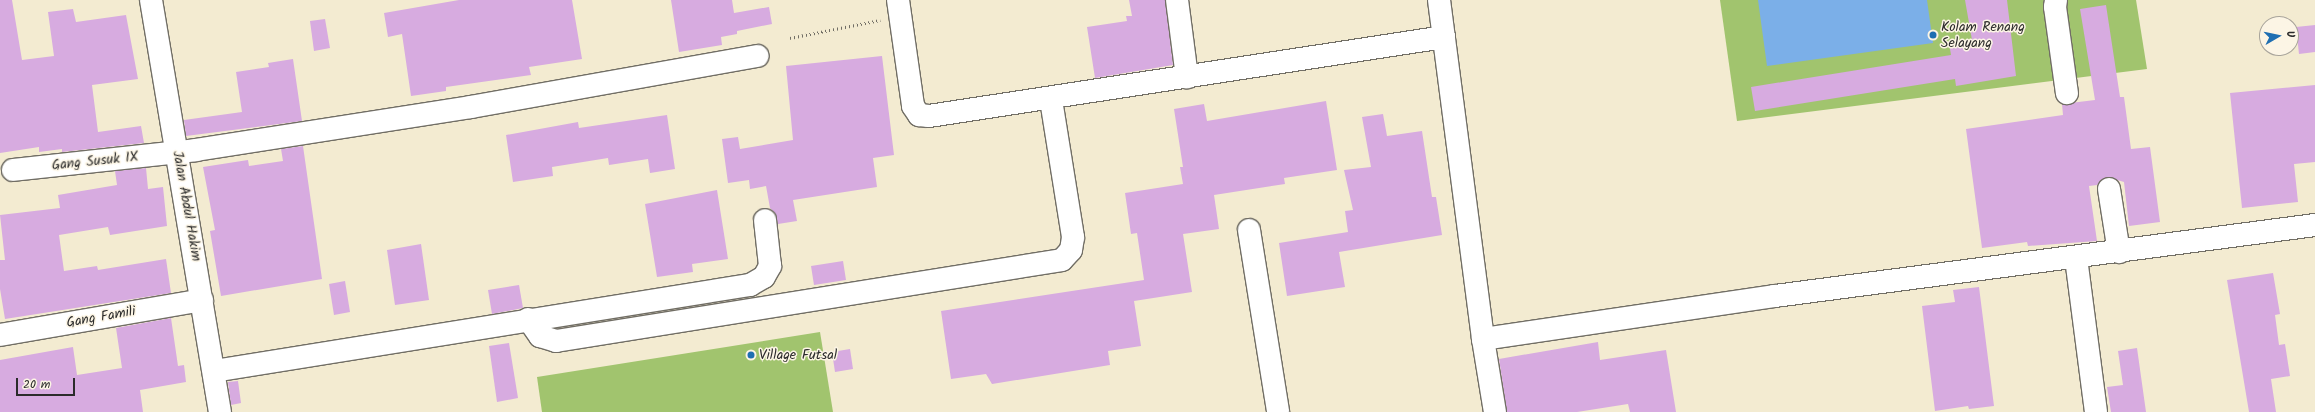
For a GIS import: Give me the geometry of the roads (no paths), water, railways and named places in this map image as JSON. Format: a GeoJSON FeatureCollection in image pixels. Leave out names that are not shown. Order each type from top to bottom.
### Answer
{"type":"FeatureCollection","features":[{"type":"Feature","properties":{"kind":"street"},"geometry":{"type":"LineString","coordinates":[[1177,0],[1187,77]]}},
{"type":"Feature","properties":{"kind":"street"},"geometry":{"type":"LineString","coordinates":[[1439,0],[1483,339],[1495,412]]}},
{"type":"Feature","properties":{"kind":"street"},"geometry":{"type":"LineString","coordinates":[[2056,0],[2055,7],[2067,93]]}},
{"type":"Feature","properties":{"kind":"street","name":"Jalan Abdul Hakim"},"geometry":{"type":"LineString","coordinates":[[154,1],[220,412]]}},
{"type":"Feature","properties":{"kind":"street"},"geometry":{"type":"LineString","coordinates":[[899,8],[913,106],[919,115],[929,116],[1051,99],[1444,37]]}},
{"type":"Feature","properties":{"kind":"street","name":"Gang Susuk IX"},"geometry":{"type":"LineString","coordinates":[[13,170],[178,152],[463,108],[757,56]]}},
{"type":"Feature","properties":{"kind":"street"},"geometry":{"type":"LineString","coordinates":[[528,319],[540,336],[556,341],[1062,260],[1071,250],[1073,237],[1051,99]]}},
{"type":"Feature","properties":{"kind":"street"},"geometry":{"type":"LineString","coordinates":[[2109,189],[2119,252]]}},
{"type":"Feature","properties":{"kind":"street"},"geometry":{"type":"LineString","coordinates":[[214,371],[528,319],[750,285],[764,277],[770,266],[765,220]]}},
{"type":"Feature","properties":{"kind":"street"},"geometry":{"type":"LineString","coordinates":[[1483,339],[1775,296],[2076,258],[2315,225]]}},
{"type":"Feature","properties":{"kind":"street"},"geometry":{"type":"LineString","coordinates":[[1249,230],[1278,412]]}},
{"type":"Feature","properties":{"kind":"street"},"geometry":{"type":"LineString","coordinates":[[2076,258],[2096,412]]}},
{"type":"Feature","properties":{"kind":"street","name":"Gang Famili"},"geometry":{"type":"LineString","coordinates":[[0,335],[202,300]]}},
{"type":"Feature","properties":{"kind":"water"},"geometry":{"type":"Polygon","coordinates":[[[1758,0],[1927,0],[1933,43],[1767,66],[1758,0]]]}},
{"type":"Feature","properties":{"kind":"place","name":"Kolam Renang Selayang"},"geometry":{"type":"Point","coordinates":[1933,35]}},
{"type":"Feature","properties":{"kind":"place","name":"Village Futsal"},"geometry":{"type":"Point","coordinates":[751,355]}}]}
